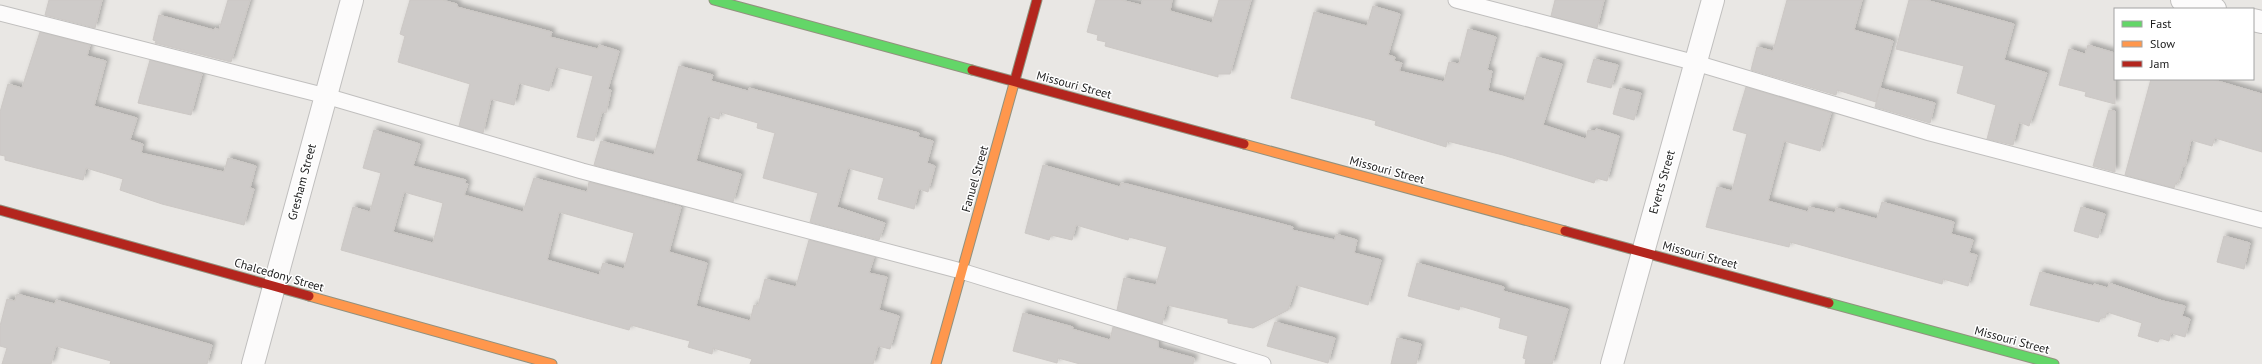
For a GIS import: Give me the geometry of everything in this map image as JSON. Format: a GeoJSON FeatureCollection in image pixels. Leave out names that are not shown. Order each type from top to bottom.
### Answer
{"type":"FeatureCollection","features":[{"type":"Feature","properties":{"kind":"street","name":"Gresham Street"},"geometry":{"type":"LineString","coordinates":[[253,364],[352,0]]}},
{"type":"Feature","properties":{"kind":"street","name":"Missouri Street"},"geometry":{"type":"LineString","coordinates":[[714,0],[2054,364]]}},
{"type":"Feature","properties":{"kind":"street","name":"Fanuel Street"},"geometry":{"type":"LineString","coordinates":[[936,364],[1037,0]]}},
{"type":"Feature","properties":{"kind":"street","name":"Everts Street"},"geometry":{"type":"LineString","coordinates":[[1612,364],[1713,0]]}},
{"type":"Feature","properties":{"kind":"street"},"geometry":{"type":"LineString","coordinates":[[2182,0],[2211,8]]}},
{"type":"Feature","properties":{"kind":"street","name":"Chalcedony Street"},"geometry":{"type":"LineString","coordinates":[[0,210],[552,364]]}},
{"type":"Feature","properties":{"kind":"lane"},"geometry":{"type":"LineString","coordinates":[[1456,0],[1696,63],[1930,133],[2262,220]]}},
{"type":"Feature","properties":{"kind":"lane"},"geometry":{"type":"LineString","coordinates":[[0,13],[326,96],[582,171],[961,271],[1263,364]]}},
{"type":"Feature","properties":{"kind":"building"},"geometry":{"type":"Polygon","coordinates":[[[49,0],[102,0],[95,28],[45,15],[49,0]]]}},
{"type":"Feature","properties":{"kind":"building"},"geometry":{"type":"Polygon","coordinates":[[[228,0],[250,0],[231,62],[155,43],[156,41],[153,40],[159,15],[214,30],[215,28],[219,30],[228,0]]]}},
{"type":"Feature","properties":{"kind":"building"},"geometry":{"type":"Polygon","coordinates":[[[410,0],[442,0],[457,4],[457,7],[552,32],[550,37],[598,49],[599,45],[619,51],[608,89],[611,90],[606,113],[602,112],[594,141],[577,137],[593,76],[556,67],[549,91],[519,83],[514,105],[491,99],[483,133],[459,126],[470,84],[398,62],[405,36],[400,34],[410,0]]]}},
{"type":"Feature","properties":{"kind":"building"},"geometry":{"type":"Polygon","coordinates":[[[1096,0],[1121,0],[1141,5],[1143,0],[1172,0],[1170,11],[1212,23],[1219,0],[1251,0],[1230,74],[1218,74],[1218,77],[1105,46],[1106,42],[1097,40],[1098,35],[1087,32],[1096,0]]]}},
{"type":"Feature","properties":{"kind":"building"},"geometry":{"type":"Polygon","coordinates":[[[1555,0],[1604,0],[1597,28],[1551,16],[1555,0]]]}},
{"type":"Feature","properties":{"kind":"building"},"geometry":{"type":"Polygon","coordinates":[[[1787,0],[1862,0],[1854,30],[1893,41],[1876,102],[1837,90],[1836,95],[1751,70],[1757,47],[1773,51],[1787,0]]]}},
{"type":"Feature","properties":{"kind":"building"},"geometry":{"type":"Polygon","coordinates":[[[1909,0],[1926,0],[2014,24],[2004,60],[2047,73],[2029,126],[2019,122],[2013,145],[1987,139],[1996,105],[1957,93],[1964,66],[1896,49],[1909,0]]]}},
{"type":"Feature","properties":{"kind":"building"},"geometry":{"type":"Polygon","coordinates":[[[1373,6],[1400,14],[1388,55],[1395,57],[1394,61],[1402,63],[1399,71],[1444,82],[1449,62],[1459,64],[1468,29],[1496,37],[1487,70],[1492,71],[1488,91],[1524,101],[1537,57],[1562,64],[1543,125],[1586,139],[1588,130],[1595,131],[1596,129],[1619,136],[1607,181],[1596,178],[1594,183],[1503,155],[1447,141],[1446,147],[1375,125],[1376,121],[1291,98],[1314,12],[1367,26],[1373,6]]]}},
{"type":"Feature","properties":{"kind":"building"},"geometry":{"type":"Polygon","coordinates":[[[40,32],[90,45],[87,56],[106,61],[94,106],[137,118],[130,140],[143,144],[141,153],[224,172],[228,158],[256,166],[250,188],[254,189],[244,225],[162,204],[120,190],[123,179],[86,168],[83,180],[5,160],[5,156],[0,155],[0,112],[8,84],[22,88],[40,32]]]}},
{"type":"Feature","properties":{"kind":"building"},"geometry":{"type":"Polygon","coordinates":[[[2088,45],[2114,53],[2115,104],[2085,96],[2086,92],[2059,85],[2069,49],[2085,54],[2088,45]]]}},
{"type":"Feature","properties":{"kind":"building"},"geometry":{"type":"Polygon","coordinates":[[[1594,59],[1618,65],[1611,88],[1587,82],[1594,59]]]}},
{"type":"Feature","properties":{"kind":"building"},"geometry":{"type":"Polygon","coordinates":[[[150,60],[202,74],[191,115],[138,103],[150,60]]]}},
{"type":"Feature","properties":{"kind":"building"},"geometry":{"type":"Polygon","coordinates":[[[679,66],[713,75],[711,81],[748,91],[749,88],[919,133],[918,137],[933,141],[927,163],[935,166],[928,192],[919,189],[914,209],[878,199],[884,178],[848,168],[837,207],[885,223],[879,240],[810,222],[818,193],[763,178],[775,133],[757,128],[758,123],[720,112],[719,119],[708,116],[696,161],[741,174],[733,202],[594,165],[601,141],[654,155],[679,66]]]}},
{"type":"Feature","properties":{"kind":"building"},"geometry":{"type":"Polygon","coordinates":[[[2151,80],[2214,80],[2262,94],[2262,152],[2215,138],[2212,146],[2191,140],[2185,166],[2183,166],[2178,183],[2176,182],[2174,188],[2125,175],[2151,80]]]}},
{"type":"Feature","properties":{"kind":"building"},"geometry":{"type":"Polygon","coordinates":[[[1746,87],[1831,113],[1820,151],[1784,141],[1768,201],[1808,212],[1809,207],[1835,213],[1836,208],[1877,219],[1882,202],[1954,222],[1951,234],[1973,240],[1969,253],[1977,255],[1968,286],[1943,279],[1942,284],[1790,242],[1789,247],[1706,227],[1717,187],[1732,191],[1747,134],[1733,130],[1746,87]]]}},
{"type":"Feature","properties":{"kind":"building"},"geometry":{"type":"Polygon","coordinates":[[[1620,88],[1641,93],[1634,120],[1613,114],[1620,88]]]}},
{"type":"Feature","properties":{"kind":"building"},"geometry":{"type":"Polygon","coordinates":[[[1880,88],[1935,103],[1930,123],[1875,107],[1880,88]]]}},
{"type":"Feature","properties":{"kind":"building"},"geometry":{"type":"Polygon","coordinates":[[[2109,110],[2115,111],[2115,172],[2093,166],[2109,110]]]}},
{"type":"Feature","properties":{"kind":"building"},"geometry":{"type":"Polygon","coordinates":[[[374,130],[420,144],[413,166],[466,180],[465,183],[468,184],[464,195],[523,212],[534,178],[587,192],[589,182],[681,207],[669,252],[707,263],[696,306],[750,321],[754,305],[758,306],[765,279],[796,287],[809,240],[874,257],[869,273],[887,277],[879,310],[899,316],[890,349],[878,346],[873,364],[750,364],[752,359],[713,348],[712,354],[688,347],[690,341],[631,325],[629,330],[341,250],[353,207],[370,212],[381,173],[363,168],[374,130]],[[404,192],[393,232],[433,243],[443,203],[404,192]],[[559,212],[547,260],[599,275],[603,263],[624,269],[634,233],[559,212]]]}},
{"type":"Feature","properties":{"kind":"building"},"geometry":{"type":"Polygon","coordinates":[[[1043,165],[1120,187],[1121,183],[1127,184],[1267,220],[1293,227],[1292,230],[1335,240],[1336,234],[1357,240],[1354,253],[1381,260],[1368,305],[1296,285],[1288,310],[1253,328],[1228,323],[1228,319],[1167,305],[1162,324],[1117,310],[1124,278],[1156,285],[1167,247],[1129,237],[1128,240],[1076,225],[1072,240],[1051,235],[1049,240],[1025,233],[1043,165]]]}},
{"type":"Feature","properties":{"kind":"building"},"geometry":{"type":"Polygon","coordinates":[[[2081,207],[2105,214],[2098,238],[2074,231],[2081,207]]]}},
{"type":"Feature","properties":{"kind":"building"},"geometry":{"type":"Polygon","coordinates":[[[2224,236],[2250,243],[2244,269],[2217,262],[2224,236]]]}},
{"type":"Feature","properties":{"kind":"building"},"geometry":{"type":"Polygon","coordinates":[[[1417,263],[1504,287],[1503,291],[1568,309],[1552,364],[1525,364],[1526,359],[1523,358],[1528,336],[1499,328],[1501,318],[1460,306],[1459,310],[1408,296],[1417,263]]]}},
{"type":"Feature","properties":{"kind":"building"},"geometry":{"type":"Polygon","coordinates":[[[2040,272],[2094,286],[2094,284],[2108,288],[2109,283],[2163,301],[2185,306],[2182,316],[2190,319],[2185,337],[2171,333],[2169,341],[2160,338],[2158,342],[2138,336],[2142,323],[2107,312],[2105,318],[2101,317],[2099,322],[2030,305],[2040,272]]]}},
{"type":"Feature","properties":{"kind":"building"},"geometry":{"type":"Polygon","coordinates":[[[17,294],[55,304],[56,300],[212,345],[207,364],[110,364],[111,361],[56,346],[51,364],[2,364],[7,348],[0,346],[0,326],[7,299],[15,301],[17,294]]]}},
{"type":"Feature","properties":{"kind":"building"},"geometry":{"type":"Polygon","coordinates":[[[1023,313],[1073,327],[1072,329],[1110,340],[1113,327],[1158,341],[1158,348],[1194,358],[1193,364],[1080,364],[1058,358],[1057,363],[1013,351],[1023,313]]]}},
{"type":"Feature","properties":{"kind":"building"},"geometry":{"type":"Polygon","coordinates":[[[1275,322],[1335,338],[1328,363],[1267,346],[1275,322]]]}},
{"type":"Feature","properties":{"kind":"building"},"geometry":{"type":"Polygon","coordinates":[[[1397,338],[1421,344],[1416,364],[1391,364],[1397,338]]]}},
{"type":"Feature","properties":{"kind":"traffic: fast"},"geometry":{"type":"LineString","coordinates":[[714,0],[972,70]]}},
{"type":"Feature","properties":{"kind":"traffic: fast"},"geometry":{"type":"LineString","coordinates":[[1829,303],[2054,364]]}},
{"type":"Feature","properties":{"kind":"traffic: slow"},"geometry":{"type":"LineString","coordinates":[[936,364],[1015,80]]}},
{"type":"Feature","properties":{"kind":"traffic: slow"},"geometry":{"type":"LineString","coordinates":[[1244,144],[1565,231]]}},
{"type":"Feature","properties":{"kind":"traffic: slow"},"geometry":{"type":"LineString","coordinates":[[309,296],[552,364]]}},
{"type":"Feature","properties":{"kind":"traffic: jam"},"geometry":{"type":"LineString","coordinates":[[1015,80],[1037,0]]}},
{"type":"Feature","properties":{"kind":"traffic: jam"},"geometry":{"type":"LineString","coordinates":[[972,70],[1244,144]]}},
{"type":"Feature","properties":{"kind":"traffic: jam"},"geometry":{"type":"LineString","coordinates":[[0,210],[309,296]]}},
{"type":"Feature","properties":{"kind":"traffic: jam"},"geometry":{"type":"LineString","coordinates":[[1565,231],[1829,303]]}}]}
